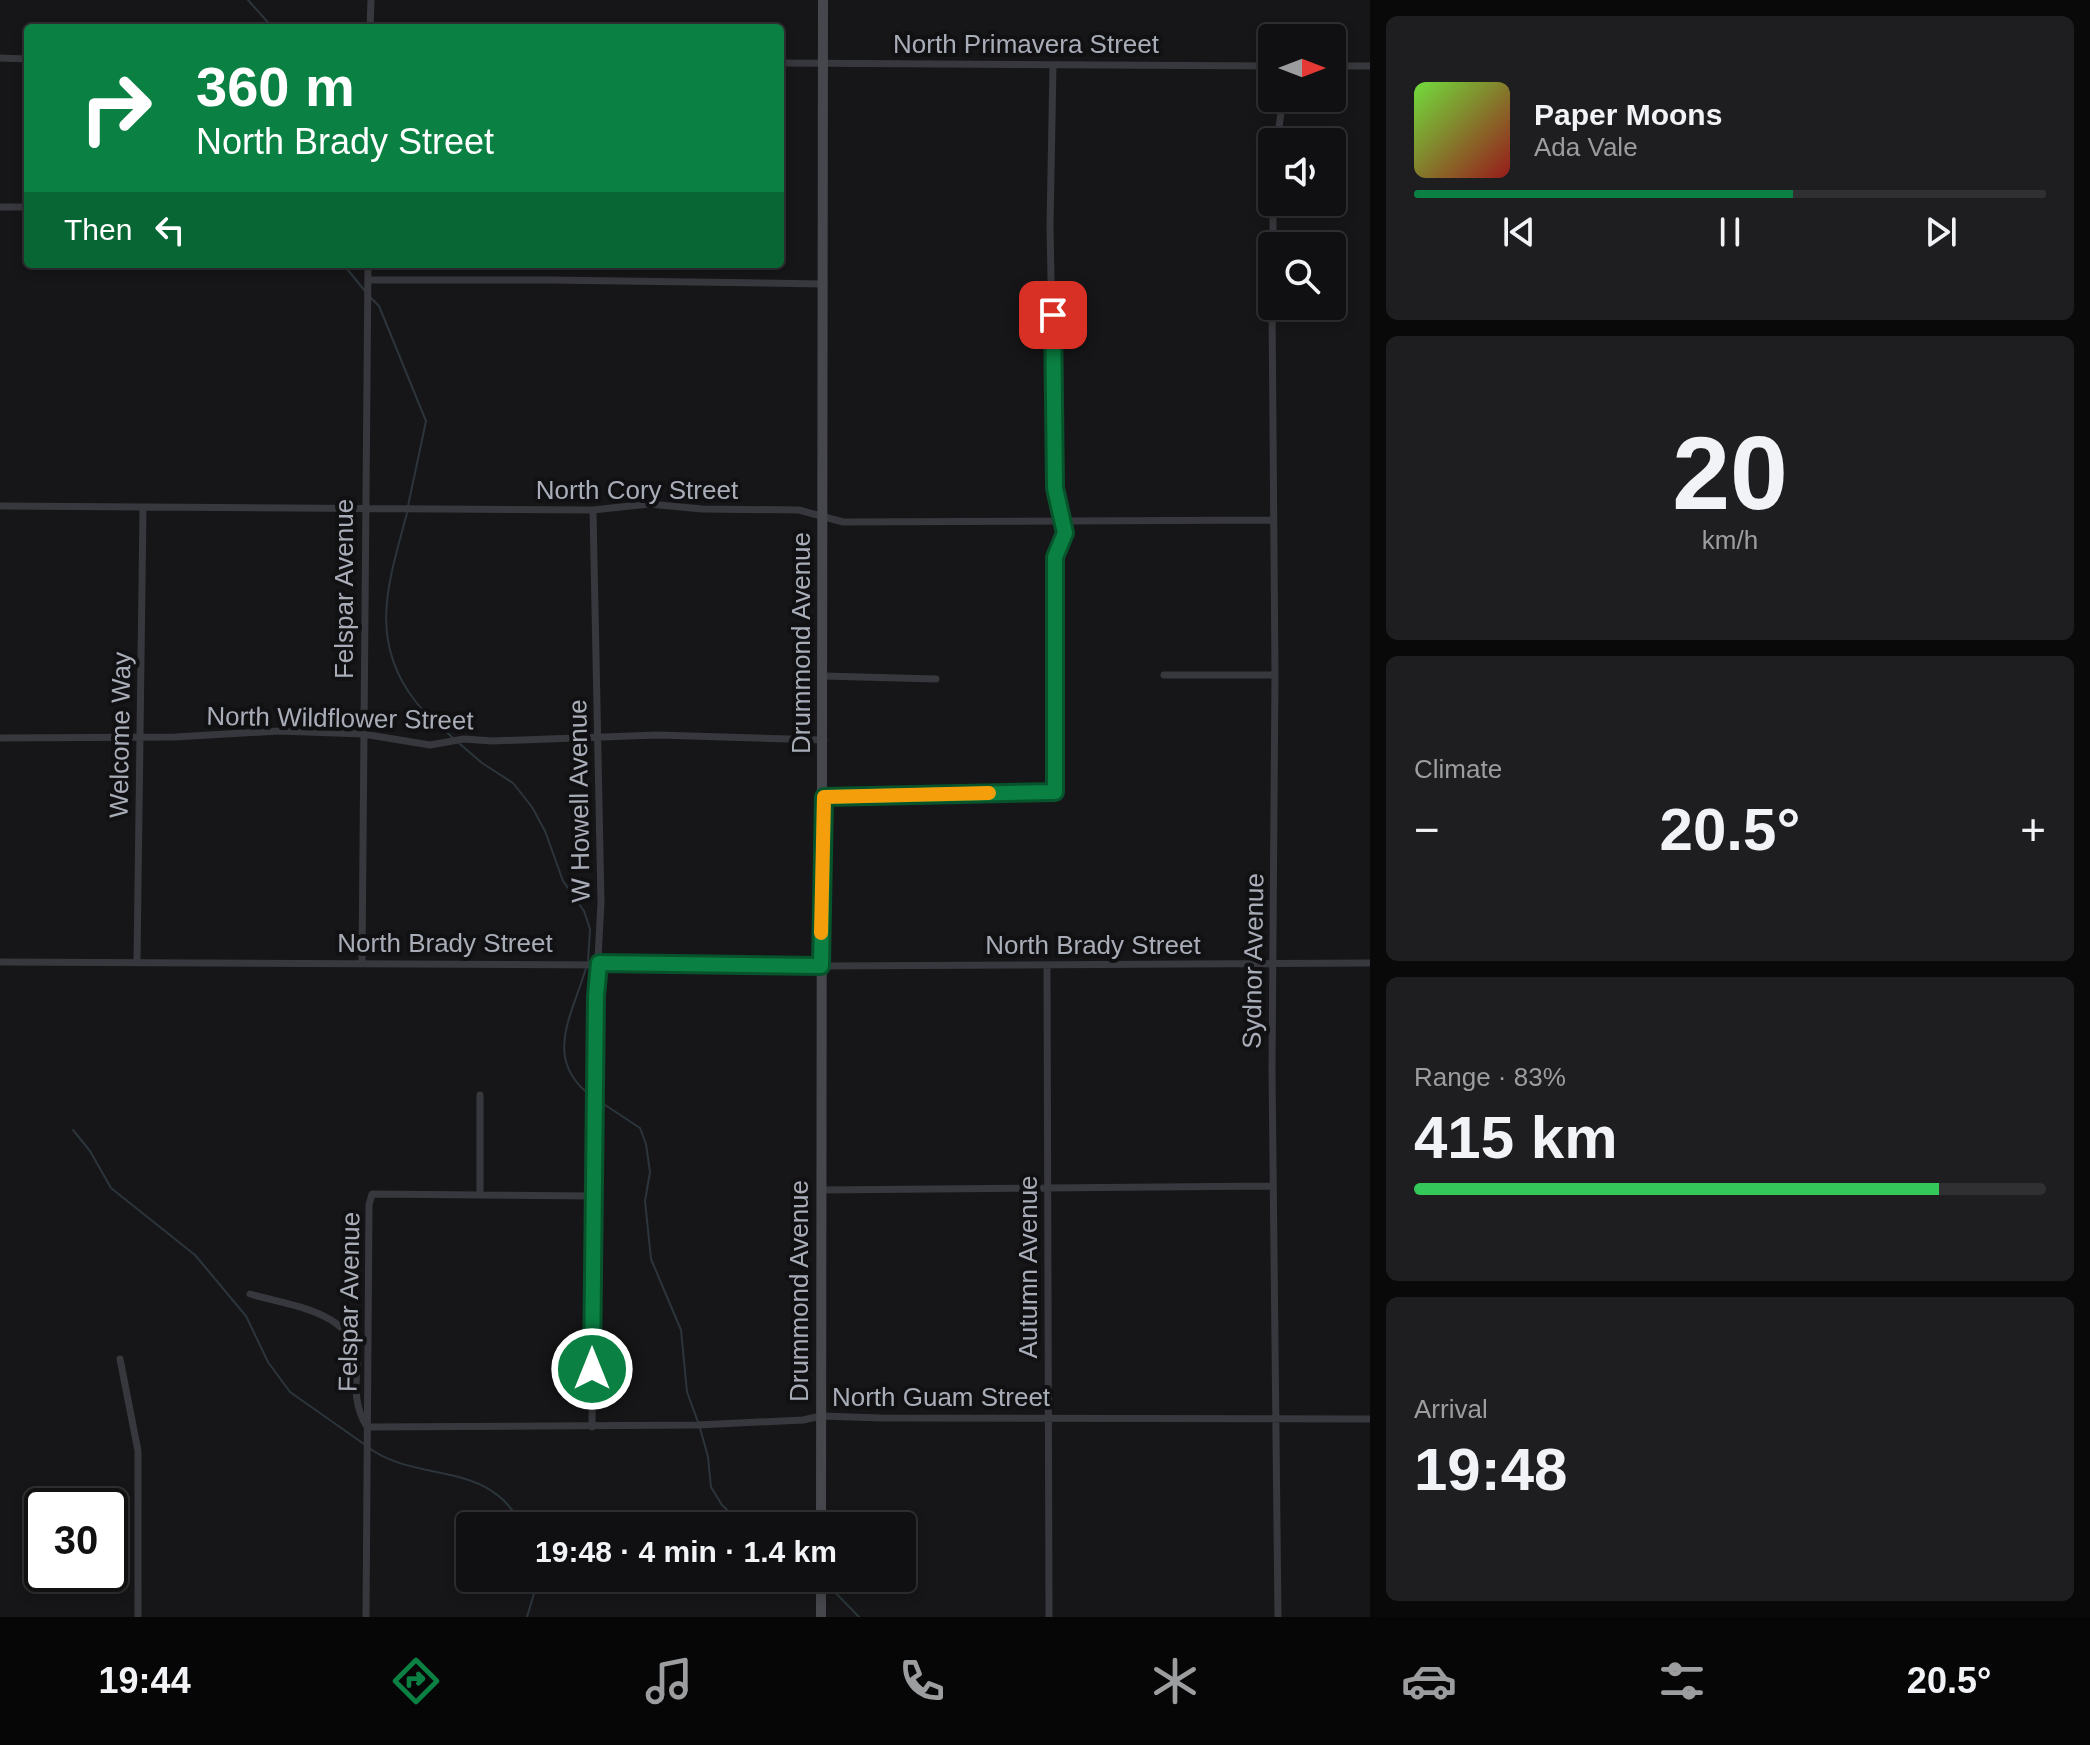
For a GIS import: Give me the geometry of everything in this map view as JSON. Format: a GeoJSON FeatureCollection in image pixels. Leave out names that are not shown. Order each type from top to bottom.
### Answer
{"type":"FeatureCollection","features":[{"type":"Feature","properties":{"kind":"street"},"geometry":{"type":"LineString","coordinates":[[370,24],[371,0]]}},
{"type":"Feature","properties":{"kind":"street","name":"Drummond Avenue"},"geometry":{"type":"LineString","coordinates":[[821,1512],[823,0]]}},
{"type":"Feature","properties":{"kind":"street"},"geometry":{"type":"LineString","coordinates":[[0,58],[24,59]]}},
{"type":"Feature","properties":{"kind":"street","name":"North Primavera Street"},"geometry":{"type":"LineString","coordinates":[[784,63],[1258,66]]}},
{"type":"Feature","properties":{"kind":"street"},"geometry":{"type":"LineString","coordinates":[[824,797],[1055,792],[1055,557],[1065,533],[1055,488],[1050,240],[1053,65]]}},
{"type":"Feature","properties":{"kind":"street"},"geometry":{"type":"LineString","coordinates":[[1346,66],[1370,66]]}},
{"type":"Feature","properties":{"kind":"street"},"geometry":{"type":"LineString","coordinates":[[0,207],[24,207]]}},
{"type":"Feature","properties":{"kind":"street","name":"Felspar Avenue"},"geometry":{"type":"LineString","coordinates":[[362,963],[368,268]]}},
{"type":"Feature","properties":{"kind":"street"},"geometry":{"type":"LineString","coordinates":[[368,280],[824,284]]}},
{"type":"Feature","properties":{"kind":"street","name":"Sydnor Avenue"},"geometry":{"type":"LineString","coordinates":[[1272,320],[1275,675],[1273,1186],[1278,1617]]}},
{"type":"Feature","properties":{"kind":"street","name":"North Cory Street"},"geometry":{"type":"LineString","coordinates":[[0,506],[593,510],[649,504],[702,509],[799,510],[843,522],[1273,520]]}},
{"type":"Feature","properties":{"kind":"street","name":"Welcome Way"},"geometry":{"type":"LineString","coordinates":[[137,961],[143,509]]}},
{"type":"Feature","properties":{"kind":"street","name":"W Howell Avenue"},"geometry":{"type":"LineString","coordinates":[[592,1427],[596,996],[601,902],[593,510]]}},
{"type":"Feature","properties":{"kind":"street"},"geometry":{"type":"LineString","coordinates":[[1164,675],[1275,675]]}},
{"type":"Feature","properties":{"kind":"street"},"geometry":{"type":"LineString","coordinates":[[823,676],[936,679]]}},
{"type":"Feature","properties":{"kind":"street","name":"North Wildflower Street"},"geometry":{"type":"LineString","coordinates":[[0,738],[141,737],[279,731],[363,734],[430,745],[464,739],[492,741],[657,735],[824,740]]}},
{"type":"Feature","properties":{"kind":"street","name":"North Brady Street"},"geometry":{"type":"LineString","coordinates":[[0,962],[821,966],[1370,963]]}},
{"type":"Feature","properties":{"kind":"street","name":"Autumn Avenue"},"geometry":{"type":"LineString","coordinates":[[1047,966],[1049,1617]]}},
{"type":"Feature","properties":{"kind":"street"},"geometry":{"type":"LineString","coordinates":[[480,1095],[480,1194],[593,1196]]}},
{"type":"Feature","properties":{"kind":"street"},"geometry":{"type":"LineString","coordinates":[[822,1190],[1273,1186]]}},
{"type":"Feature","properties":{"kind":"street","name":"Felspar Avenue"},"geometry":{"type":"LineString","coordinates":[[366,1617],[369,1205],[372,1194],[480,1194]]}},
{"type":"Feature","properties":{"kind":"street"},"geometry":{"type":"LineString","coordinates":[[250,1294],[324,1315],[351,1337],[358,1352],[357,1403],[367,1427]]}},
{"type":"Feature","properties":{"kind":"street"},"geometry":{"type":"LineString","coordinates":[[120,1359],[138,1451],[138,1617]]}},
{"type":"Feature","properties":{"kind":"street","name":"North Guam Street"},"geometry":{"type":"LineString","coordinates":[[367,1427],[592,1427],[803,1420],[821,1416],[1370,1419]]}},
{"type":"Feature","properties":{"kind":"street"},"geometry":{"type":"LineString","coordinates":[[821,1592],[821,1617]]}},
{"type":"Feature","properties":{"kind":"waterway"},"geometry":{"type":"LineString","coordinates":[[248,0],[269,24]]}},
{"type":"Feature","properties":{"kind":"waterway"},"geometry":{"type":"LineString","coordinates":[[346,268],[365,291]]}},
{"type":"Feature","properties":{"kind":"waterway"},"geometry":{"type":"LineString","coordinates":[[369,296],[379,306],[426,421],[408,506]]}},
{"type":"Feature","properties":{"kind":"waterway"},"geometry":{"type":"LineString","coordinates":[[407,513],[386,610],[391,656],[416,702],[452,737]]}},
{"type":"Feature","properties":{"kind":"waterway"},"geometry":{"type":"LineString","coordinates":[[460,744],[513,783],[532,807],[545,831],[563,881],[584,911],[590,929],[588,962]]}},
{"type":"Feature","properties":{"kind":"waterway"},"geometry":{"type":"LineString","coordinates":[[586,968],[568,1020],[564,1053],[568,1069],[578,1084],[594,1098]]}},
{"type":"Feature","properties":{"kind":"waterway"},"geometry":{"type":"LineString","coordinates":[[599,1101],[640,1128],[646,1144],[650,1172],[645,1201],[651,1259],[681,1330],[687,1392],[698,1422]]}},
{"type":"Feature","properties":{"kind":"waterway"},"geometry":{"type":"LineString","coordinates":[[73,1130],[90,1151],[111,1188],[195,1255],[246,1316],[268,1362],[290,1392],[364,1444]]}},
{"type":"Feature","properties":{"kind":"waterway"},"geometry":{"type":"LineString","coordinates":[[700,1428],[708,1457],[711,1487],[729,1512]]}},
{"type":"Feature","properties":{"kind":"waterway"},"geometry":{"type":"LineString","coordinates":[[369,1448],[409,1466],[472,1481],[491,1491],[513,1512]]}},
{"type":"Feature","properties":{"kind":"waterway"},"geometry":{"type":"LineString","coordinates":[[527,1617],[534,1592]]}},
{"type":"Feature","properties":{"kind":"waterway"},"geometry":{"type":"LineString","coordinates":[[835,1592],[859,1617]]}},
{"type":"Feature","properties":{"kind":"slow traffic"},"geometry":{"type":"LineString","coordinates":[[821,933],[824,797],[989,793]]}},
{"type":"Feature","properties":{"kind":"route"},"geometry":{"type":"LineString","coordinates":[[592,1369],[596,996],[599,963],[821,966],[824,797],[1055,792],[1055,557],[1065,533],[1055,488],[1053,315]]}}]}
